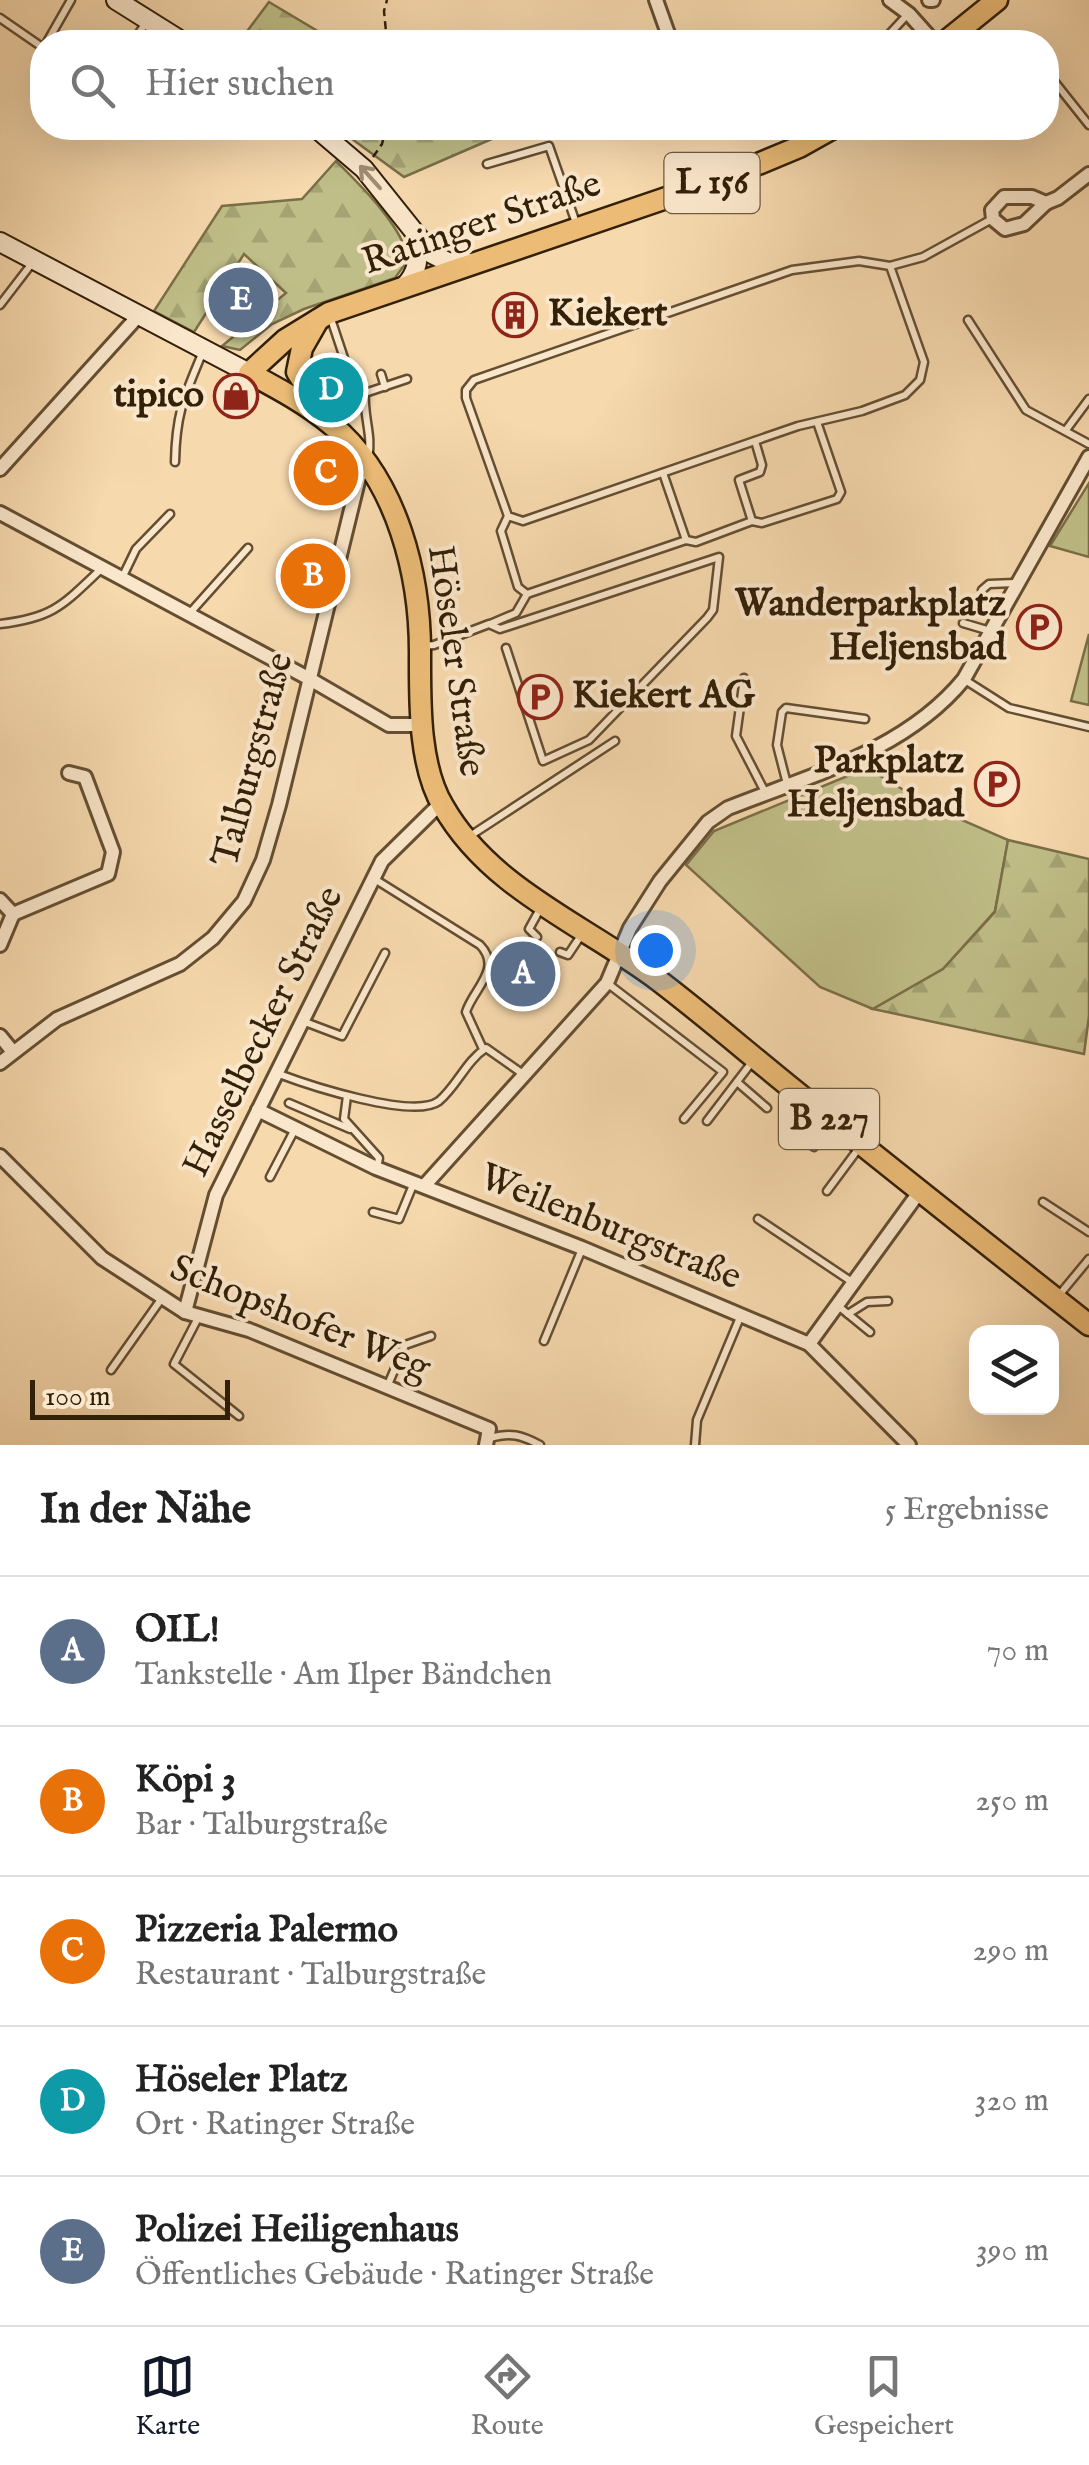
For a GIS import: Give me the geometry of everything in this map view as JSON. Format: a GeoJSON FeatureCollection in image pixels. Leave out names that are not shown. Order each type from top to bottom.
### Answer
{"type":"FeatureCollection","features":[{"type":"Feature","properties":{"kind":"main road"},"geometry":{"type":"LineString","coordinates":[[959,30],[997,0]]}},
{"type":"Feature","properties":{"kind":"main road","name":"Ratinger Straße"},"geometry":{"type":"LineString","coordinates":[[249,372],[284,340],[324,316],[722,180],[812,140]]}},
{"type":"Feature","properties":{"kind":"main road","name":"B 227"},"geometry":{"type":"LineString","coordinates":[[324,316],[302,348],[298,372],[308,394],[332,425]]}},
{"type":"Feature","properties":{"kind":"main road","name":"Höseler Straße"},"geometry":{"type":"LineString","coordinates":[[249,372],[332,425],[366,464],[388,500],[408,554],[419,612],[422,725],[441,803],[465,839],[500,876],[618,951],[1089,1325]]}},
{"type":"Feature","properties":{"kind":"street"},"geometry":{"type":"LineString","coordinates":[[116,0],[163,30]]}},
{"type":"Feature","properties":{"kind":"street"},"geometry":{"type":"LineString","coordinates":[[656,0],[667,30]]}},
{"type":"Feature","properties":{"kind":"street"},"geometry":{"type":"LineString","coordinates":[[890,0],[923,30]]}},
{"type":"Feature","properties":{"kind":"street"},"geometry":{"type":"LineString","coordinates":[[330,140],[364,169],[432,254],[442,260],[475,263]]}},
{"type":"Feature","properties":{"kind":"street"},"geometry":{"type":"LineString","coordinates":[[1046,203],[1032,197],[1004,197],[995,203],[993,219],[1004,229],[1012,229],[1032,219],[1046,203],[1089,174]]}},
{"type":"Feature","properties":{"kind":"street"},"geometry":{"type":"LineString","coordinates":[[404,287],[418,262],[416,234]]}},
{"type":"Feature","properties":{"kind":"street"},"geometry":{"type":"LineString","coordinates":[[0,242],[249,372]]}},
{"type":"Feature","properties":{"kind":"street"},"geometry":{"type":"LineString","coordinates":[[0,469],[140,314]]}},
{"type":"Feature","properties":{"kind":"street"},"geometry":{"type":"LineString","coordinates":[[420,1183],[607,983],[618,951],[660,881],[701,830],[728,808],[874,750],[935,711],[964,679],[1089,457]]}},
{"type":"Feature","properties":{"kind":"street","name":"Talburgstraße"},"geometry":{"type":"LineString","coordinates":[[0,1063],[58,1019],[180,964],[232,917],[254,882],[308,678],[326,631],[358,477],[366,464]]}},
{"type":"Feature","properties":{"kind":"street"},"geometry":{"type":"LineString","coordinates":[[0,513],[389,725],[422,725]]}},
{"type":"Feature","properties":{"kind":"street"},"geometry":{"type":"LineString","coordinates":[[0,946],[12,914],[108,874],[113,852],[85,777],[69,773]]}},
{"type":"Feature","properties":{"kind":"street","name":"Hasselbecker Straße"},"geometry":{"type":"LineString","coordinates":[[185,1312],[216,1196],[373,878],[382,861],[441,803]]}},
{"type":"Feature","properties":{"kind":"street"},"geometry":{"type":"LineString","coordinates":[[0,900],[12,914]]}},
{"type":"Feature","properties":{"kind":"street"},"geometry":{"type":"LineString","coordinates":[[0,1036],[13,1052]]}},
{"type":"Feature","properties":{"kind":"street","name":"Weilenburgstraße"},"geometry":{"type":"LineString","coordinates":[[258,1110],[377,1168],[582,1248],[808,1344],[910,1445]]}},
{"type":"Feature","properties":{"kind":"street","name":"Schopshofer Weg"},"geometry":{"type":"LineString","coordinates":[[0,1156],[102,1258],[185,1312],[249,1330],[490,1429],[486,1442]]}},
{"type":"Feature","properties":{"kind":"street"},"geometry":{"type":"LineString","coordinates":[[808,1344],[843,1310],[854,1282],[920,1191]]}},
{"type":"Feature","properties":{"kind":"lane"},"geometry":{"type":"LineString","coordinates":[[54,30],[71,0]]}},
{"type":"Feature","properties":{"kind":"lane"},"geometry":{"type":"LineString","coordinates":[[893,30],[908,14]]}},
{"type":"Feature","properties":{"kind":"lane"},"geometry":{"type":"LineString","coordinates":[[0,18],[30,36]]}},
{"type":"Feature","properties":{"kind":"lane"},"geometry":{"type":"LineString","coordinates":[[141,30],[148,20]]}},
{"type":"Feature","properties":{"kind":"lane"},"geometry":{"type":"LineString","coordinates":[[1059,87],[1089,125]]}},
{"type":"Feature","properties":{"kind":"lane"},"geometry":{"type":"LineString","coordinates":[[487,164],[549,146],[578,229]]}},
{"type":"Feature","properties":{"kind":"lane"},"geometry":{"type":"LineString","coordinates":[[527,594],[518,588],[501,530],[508,516],[466,398],[466,390],[474,380],[792,270],[859,261],[890,266],[935,252],[993,219]]}},
{"type":"Feature","properties":{"kind":"lane"},"geometry":{"type":"LineString","coordinates":[[0,305],[34,261]]}},
{"type":"Feature","properties":{"kind":"lane"},"geometry":{"type":"LineString","coordinates":[[508,516],[523,522],[755,441],[905,395],[920,380],[924,362],[890,266]]}},
{"type":"Feature","properties":{"kind":"lane"},"geometry":{"type":"LineString","coordinates":[[324,316],[352,382],[365,394]]}},
{"type":"Feature","properties":{"kind":"lane"},"geometry":{"type":"LineString","coordinates":[[968,320],[1026,410],[1089,444]]}},
{"type":"Feature","properties":{"kind":"lane"},"geometry":{"type":"LineString","coordinates":[[175,462],[180,406],[204,348]]}},
{"type":"Feature","properties":{"kind":"lane"},"geometry":{"type":"LineString","coordinates":[[381,374],[385,386]]}},
{"type":"Feature","properties":{"kind":"lane"},"geometry":{"type":"LineString","coordinates":[[365,394],[407,379]]}},
{"type":"Feature","properties":{"kind":"lane"},"geometry":{"type":"LineString","coordinates":[[365,394],[363,414],[370,439],[366,464]]}},
{"type":"Feature","properties":{"kind":"lane"},"geometry":{"type":"LineString","coordinates":[[1066,430],[1089,400]]}},
{"type":"Feature","properties":{"kind":"lane"},"geometry":{"type":"LineString","coordinates":[[420,646],[434,645],[516,612],[527,594],[686,540],[696,542],[752,521],[762,523],[838,499],[841,492],[817,422]]}},
{"type":"Feature","properties":{"kind":"lane"},"geometry":{"type":"LineString","coordinates":[[752,521],[739,480],[760,472],[762,465],[755,441]]}},
{"type":"Feature","properties":{"kind":"lane"},"geometry":{"type":"LineString","coordinates":[[663,473],[686,540]]}},
{"type":"Feature","properties":{"kind":"lane"},"geometry":{"type":"LineString","coordinates":[[121,579],[136,549],[170,514]]}},
{"type":"Feature","properties":{"kind":"lane"},"geometry":{"type":"LineString","coordinates":[[188,615],[248,548]]}},
{"type":"Feature","properties":{"kind":"lane"},"geometry":{"type":"LineString","coordinates":[[488,624],[500,629],[719,557],[713,610],[707,618],[590,740],[543,760],[506,648]]}},
{"type":"Feature","properties":{"kind":"lane"},"geometry":{"type":"LineString","coordinates":[[0,624],[29,621],[58,610],[101,569]]}},
{"type":"Feature","properties":{"kind":"lane"},"geometry":{"type":"LineString","coordinates":[[982,590],[989,584],[1017,583]]}},
{"type":"Feature","properties":{"kind":"lane"},"geometry":{"type":"LineString","coordinates":[[962,623],[990,631]]}},
{"type":"Feature","properties":{"kind":"lane"},"geometry":{"type":"LineString","coordinates":[[744,678],[736,736],[766,793]]}},
{"type":"Feature","properties":{"kind":"lane"},"geometry":{"type":"LineString","coordinates":[[964,679],[1009,708],[1089,727]]}},
{"type":"Feature","properties":{"kind":"lane"},"geometry":{"type":"LineString","coordinates":[[788,785],[777,745],[786,708],[865,719]]}},
{"type":"Feature","properties":{"kind":"lane","name":"Höseler Straße"},"geometry":{"type":"LineString","coordinates":[[465,839],[614,740]]}},
{"type":"Feature","properties":{"kind":"lane"},"geometry":{"type":"LineString","coordinates":[[373,878],[487,952],[490,962],[486,974],[466,1012],[482,1049]]}},
{"type":"Feature","properties":{"kind":"lane"},"geometry":{"type":"LineString","coordinates":[[537,937],[528,929],[543,904]]}},
{"type":"Feature","properties":{"kind":"lane"},"geometry":{"type":"LineString","coordinates":[[560,952],[570,954],[585,930]]}},
{"type":"Feature","properties":{"kind":"lane"},"geometry":{"type":"LineString","coordinates":[[302,1021],[342,1036],[385,953]]}},
{"type":"Feature","properties":{"kind":"lane"},"geometry":{"type":"LineString","coordinates":[[607,983],[723,1072],[684,1119]]}},
{"type":"Feature","properties":{"kind":"lane"},"geometry":{"type":"LineString","coordinates":[[482,1049],[493,1050],[524,1075]]}},
{"type":"Feature","properties":{"kind":"lane"},"geometry":{"type":"LineString","coordinates":[[277,1073],[347,1096],[393,1104],[434,1104],[482,1049]]}},
{"type":"Feature","properties":{"kind":"lane"},"geometry":{"type":"LineString","coordinates":[[707,1120],[755,1059]]}},
{"type":"Feature","properties":{"kind":"lane"},"geometry":{"type":"LineString","coordinates":[[737,1082],[767,1108]]}},
{"type":"Feature","properties":{"kind":"lane"},"geometry":{"type":"LineString","coordinates":[[347,1096],[343,1116],[378,1156],[377,1168]]}},
{"type":"Feature","properties":{"kind":"lane"},"geometry":{"type":"LineString","coordinates":[[803,1098],[784,1124],[814,1147]]}},
{"type":"Feature","properties":{"kind":"lane"},"geometry":{"type":"LineString","coordinates":[[289,1103],[352,1130]]}},
{"type":"Feature","properties":{"kind":"lane"},"geometry":{"type":"LineString","coordinates":[[270,1177],[296,1129]]}},
{"type":"Feature","properties":{"kind":"lane"},"geometry":{"type":"LineString","coordinates":[[827,1191],[862,1144]]}},
{"type":"Feature","properties":{"kind":"lane"},"geometry":{"type":"LineString","coordinates":[[374,1212],[398,1219],[420,1183]]}},
{"type":"Feature","properties":{"kind":"lane"},"geometry":{"type":"LineString","coordinates":[[1043,1202],[1089,1232]]}},
{"type":"Feature","properties":{"kind":"lane"},"geometry":{"type":"LineString","coordinates":[[758,1219],[854,1282]]}},
{"type":"Feature","properties":{"kind":"lane"},"geometry":{"type":"LineString","coordinates":[[544,1341],[582,1248]]}},
{"type":"Feature","properties":{"kind":"lane"},"geometry":{"type":"LineString","coordinates":[[1056,1300],[1089,1259]]}},
{"type":"Feature","properties":{"kind":"lane"},"geometry":{"type":"LineString","coordinates":[[111,1370],[162,1298]]}},
{"type":"Feature","properties":{"kind":"lane"},"geometry":{"type":"LineString","coordinates":[[843,1310],[866,1302],[888,1301]]}},
{"type":"Feature","properties":{"kind":"lane"},"geometry":{"type":"LineString","coordinates":[[843,1310],[870,1332]]}},
{"type":"Feature","properties":{"kind":"lane"},"geometry":{"type":"LineString","coordinates":[[695,1445],[697,1420],[741,1315]]}},
{"type":"Feature","properties":{"kind":"lane"},"geometry":{"type":"LineString","coordinates":[[199,1316],[174,1364],[239,1416]]}},
{"type":"Feature","properties":{"kind":"lane"},"geometry":{"type":"LineString","coordinates":[[388,1387],[406,1345],[431,1336]]}},
{"type":"Feature","properties":{"kind":"lane"},"geometry":{"type":"LineString","coordinates":[[486,1442],[509,1433],[540,1445]]}},
{"type":"Feature","properties":{"kind":"path"},"geometry":{"type":"LineString","coordinates":[[385,30],[387,0]]}},
{"type":"Feature","properties":{"kind":"path"},"geometry":{"type":"LineString","coordinates":[[364,169],[383,140]]}},
{"type":"Feature","properties":{"kind":"green space"},"geometry":{"type":"Polygon","coordinates":[[[269,2],[316,30],[248,30],[269,2]]]}},
{"type":"Feature","properties":{"kind":"green space"},"geometry":{"type":"Polygon","coordinates":[[[353,140],[489,140],[404,177],[353,140]]]}},
{"type":"Feature","properties":{"kind":"green space"},"geometry":{"type":"Polygon","coordinates":[[[336,161],[379,207],[405,247],[408,260],[395,278],[304,309],[272,324],[240,350],[222,346],[286,293],[244,254],[194,332],[154,311],[222,206],[302,199],[336,161]]]}},
{"type":"Feature","properties":{"kind":"green space"},"geometry":{"type":"Polygon","coordinates":[[[1089,483],[1089,557],[1050,546],[1089,483]]]}},
{"type":"Feature","properties":{"kind":"green space"},"geometry":{"type":"Polygon","coordinates":[[[1089,634],[1089,705],[1071,701],[1089,634]]]}},
{"type":"Feature","properties":{"kind":"green space"},"geometry":{"type":"Polygon","coordinates":[[[867,768],[932,807],[1008,840],[995,911],[943,969],[873,1009],[820,987],[686,865],[714,831],[867,768]]]}},
{"type":"Feature","properties":{"kind":"green space"},"geometry":{"type":"Polygon","coordinates":[[[1008,840],[1089,859],[1089,1016],[1084,1054],[873,1009],[943,969],[995,912],[1008,840]]]}},
{"type":"Feature","properties":{"kind":"place","name":"Polizei Heiligenhaus"},"geometry":{"type":"Point","coordinates":[241,300]}},
{"type":"Feature","properties":{"kind":"place","name":"Kiekert"},"geometry":{"type":"Point","coordinates":[515,315]}},
{"type":"Feature","properties":{"kind":"place","name":"Höseler Platz"},"geometry":{"type":"Point","coordinates":[331,390]}},
{"type":"Feature","properties":{"kind":"place","name":"tipico"},"geometry":{"type":"Point","coordinates":[236,396]}},
{"type":"Feature","properties":{"kind":"place","name":"Pizzeria Palermo"},"geometry":{"type":"Point","coordinates":[326,473]}},
{"type":"Feature","properties":{"kind":"place","name":"Köpi 3"},"geometry":{"type":"Point","coordinates":[313,576]}},
{"type":"Feature","properties":{"kind":"place","name":"Wanderparkplatz Heljensbad"},"geometry":{"type":"Point","coordinates":[1039,627]}},
{"type":"Feature","properties":{"kind":"place","name":"Kiekert AG"},"geometry":{"type":"Point","coordinates":[540,697]}},
{"type":"Feature","properties":{"kind":"place","name":"Parkplatz Heljensbad"},"geometry":{"type":"Point","coordinates":[997,784]}},
{"type":"Feature","properties":{"kind":"place","name":"OIL!"},"geometry":{"type":"Point","coordinates":[523,974]}}]}
